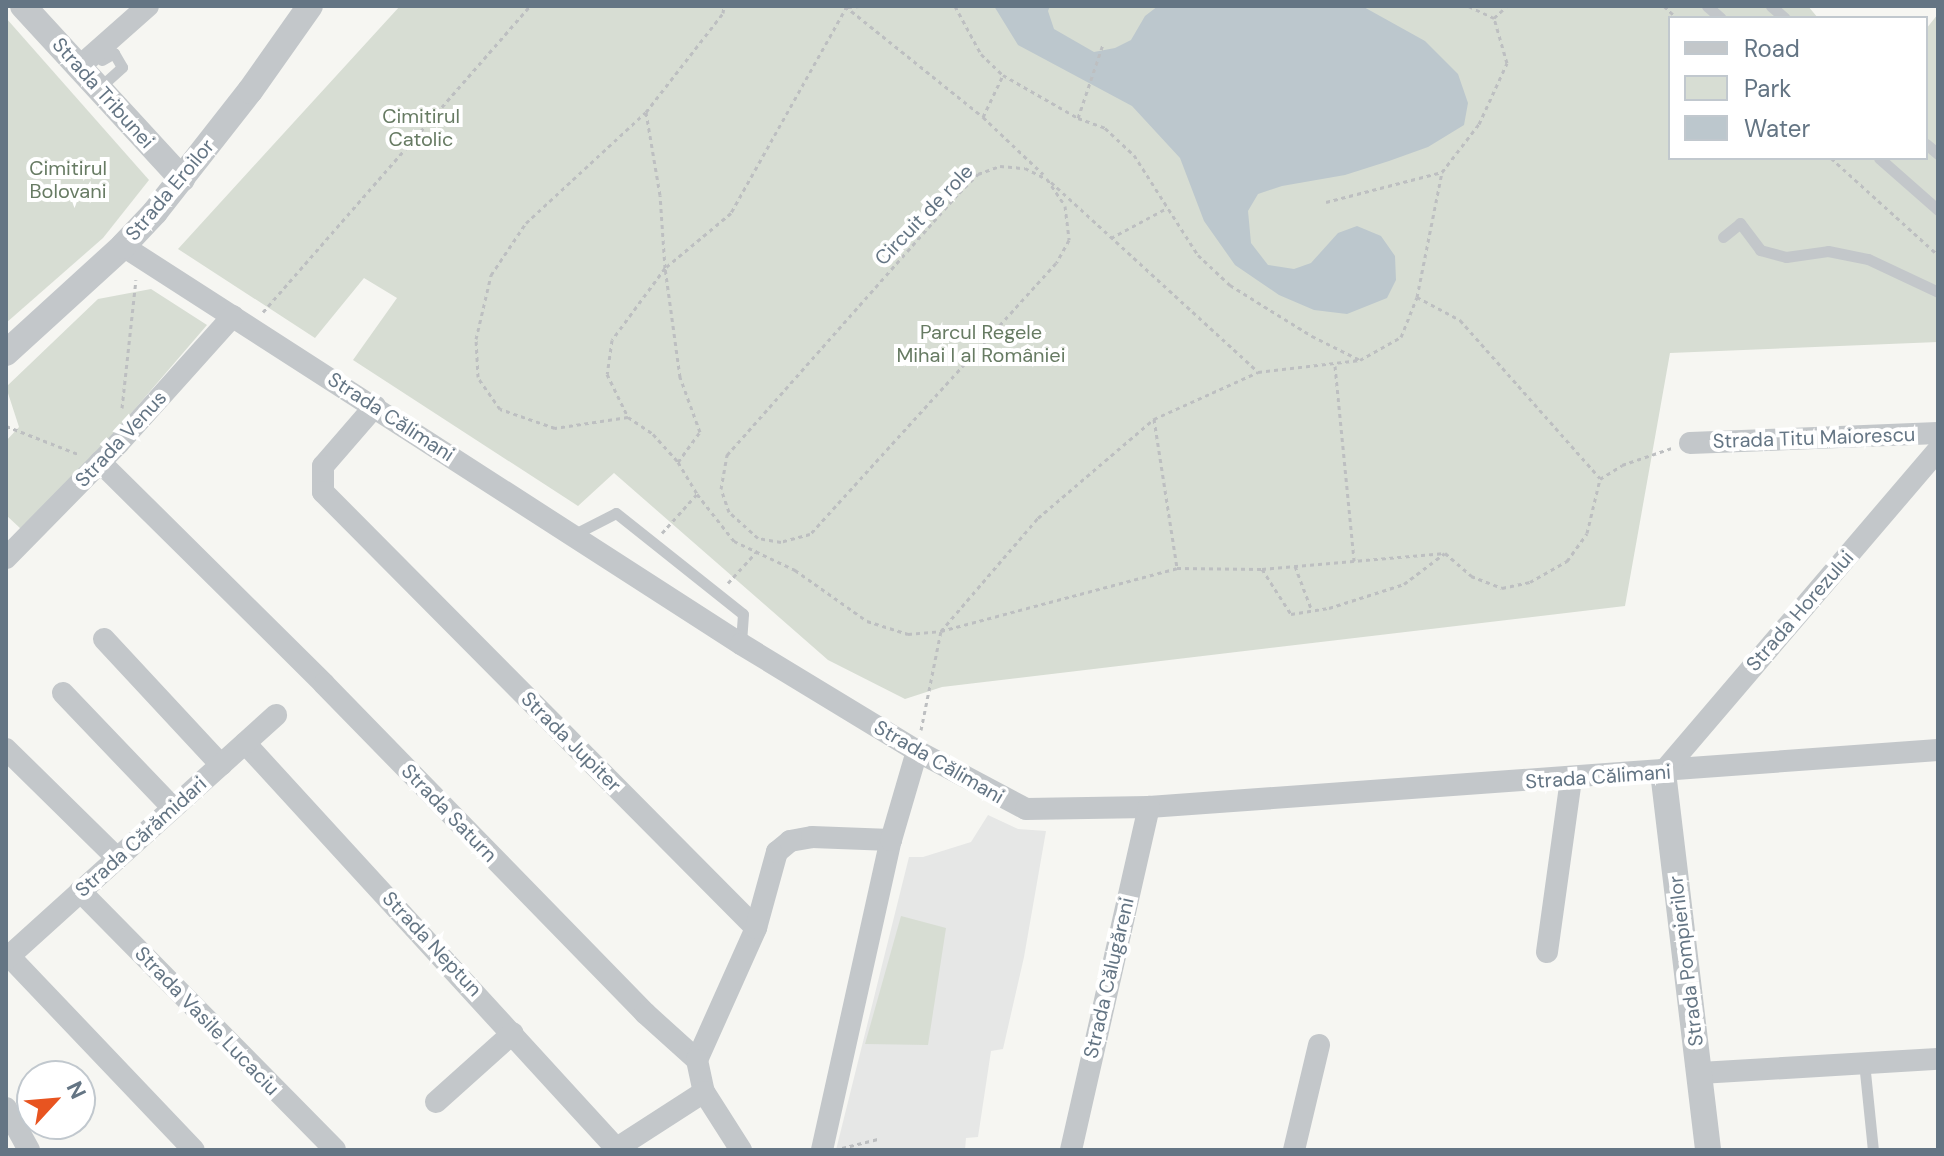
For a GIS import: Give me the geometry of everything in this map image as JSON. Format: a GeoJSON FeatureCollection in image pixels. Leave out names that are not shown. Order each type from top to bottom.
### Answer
{"type":"FeatureCollection","features":[{"type":"Feature","properties":{"kind":"street","name":"Strada Tribunei"},"geometry":{"type":"LineString","coordinates":[[23,6],[182,179]]}},
{"type":"Feature","properties":{"kind":"street"},"geometry":{"type":"LineString","coordinates":[[88,77],[148,6]]}},
{"type":"Feature","properties":{"kind":"street","name":"Strada Eroilor"},"geometry":{"type":"LineString","coordinates":[[6,353],[134,253],[182,179],[310,6]]}},
{"type":"Feature","properties":{"kind":"street","name":"Strada Călimani"},"geometry":{"type":"LineString","coordinates":[[134,253],[741,644],[917,751],[1026,809],[1149,807],[1571,779],[1938,750]]}},
{"type":"Feature","properties":{"kind":"street","name":"Strada Venus"},"geometry":{"type":"LineString","coordinates":[[6,558],[242,322]]}},
{"type":"Feature","properties":{"kind":"street","name":"Strada Jupiter"},"geometry":{"type":"LineString","coordinates":[[375,406],[323,466],[320,478],[323,492],[756,928]]}},
{"type":"Feature","properties":{"kind":"street","name":"Strada Titu Maiorescu"},"geometry":{"type":"LineString","coordinates":[[1690,443],[1938,433]]}},
{"type":"Feature","properties":{"kind":"street","name":"Strada Horezului"},"geometry":{"type":"LineString","coordinates":[[1663,772],[1938,450]]}},
{"type":"Feature","properties":{"kind":"street","name":"Strada Saturn"},"geometry":{"type":"LineString","coordinates":[[100,462],[324,684],[645,1013],[697,1060]]}},
{"type":"Feature","properties":{"kind":"street"},"geometry":{"type":"LineString","coordinates":[[104,639],[221,765]]}},
{"type":"Feature","properties":{"kind":"street"},"geometry":{"type":"LineString","coordinates":[[63,693],[173,808]]}},
{"type":"Feature","properties":{"kind":"street","name":"Strada Cărămidari"},"geometry":{"type":"LineString","coordinates":[[8,957],[276,715]]}},
{"type":"Feature","properties":{"kind":"street","name":"Strada Neptun"},"geometry":{"type":"LineString","coordinates":[[245,743],[513,1033],[615,1149]]}},
{"type":"Feature","properties":{"kind":"street"},"geometry":{"type":"LineString","coordinates":[[6,749],[117,858]]}},
{"type":"Feature","properties":{"kind":"street"},"geometry":{"type":"LineString","coordinates":[[822,1150],[891,840],[917,751]]}},
{"type":"Feature","properties":{"kind":"street","name":"Strada Pompierilor"},"geometry":{"type":"LineString","coordinates":[[1663,772],[1708,1150]]}},
{"type":"Feature","properties":{"kind":"street"},"geometry":{"type":"LineString","coordinates":[[1547,952],[1571,779]]}},
{"type":"Feature","properties":{"kind":"street","name":"Strada Călugăreni"},"geometry":{"type":"LineString","coordinates":[[1071,1150],[1149,807]]}},
{"type":"Feature","properties":{"kind":"street"},"geometry":{"type":"LineString","coordinates":[[741,1150],[704,1092],[697,1060],[756,928],[771,863],[777,852],[790,841],[812,837],[891,840]]}},
{"type":"Feature","properties":{"kind":"street","name":"Strada Vasile Lucaciu"},"geometry":{"type":"LineString","coordinates":[[80,891],[335,1150]]}},
{"type":"Feature","properties":{"kind":"street"},"geometry":{"type":"LineString","coordinates":[[8,957],[194,1150]]}},
{"type":"Feature","properties":{"kind":"street"},"geometry":{"type":"LineString","coordinates":[[436,1102],[513,1033]]}},
{"type":"Feature","properties":{"kind":"street"},"geometry":{"type":"LineString","coordinates":[[1294,1150],[1319,1045]]}},
{"type":"Feature","properties":{"kind":"street"},"geometry":{"type":"LineString","coordinates":[[1700,1073],[1938,1059]]}},
{"type":"Feature","properties":{"kind":"street"},"geometry":{"type":"LineString","coordinates":[[615,1149],[704,1092]]}},
{"type":"Feature","properties":{"kind":"street"},"geometry":{"type":"LineString","coordinates":[[6,1108],[29,1150]]}},
{"type":"Feature","properties":{"kind":"lane"},"geometry":{"type":"LineString","coordinates":[[1881,160],[1938,210]]}},
{"type":"Feature","properties":{"kind":"lane"},"geometry":{"type":"LineString","coordinates":[[1723,237],[1740,223],[1760,250],[1786,257],[1828,251],[1868,259],[1938,292]]}},
{"type":"Feature","properties":{"kind":"lane"},"geometry":{"type":"LineString","coordinates":[[573,535],[616,513],[743,614],[741,644]]}},
{"type":"Feature","properties":{"kind":"lane"},"geometry":{"type":"LineString","coordinates":[[1864,1062],[1873,1150]]}},
{"type":"Feature","properties":{"kind":"path"},"geometry":{"type":"LineString","coordinates":[[242,322],[530,6]]}},
{"type":"Feature","properties":{"kind":"path"},"geometry":{"type":"LineString","coordinates":[[628,417],[555,428],[500,409],[478,377],[476,339],[491,275],[526,223],[646,112],[723,13],[724,6]]}},
{"type":"Feature","properties":{"kind":"path"},"geometry":{"type":"LineString","coordinates":[[846,6],[860,6]]}},
{"type":"Feature","properties":{"kind":"path"},"geometry":{"type":"LineString","coordinates":[[846,6],[983,117],[1258,372]]}},
{"type":"Feature","properties":{"kind":"path"},"geometry":{"type":"LineString","coordinates":[[846,6],[731,213],[665,268],[612,340],[607,374],[628,417],[653,434],[678,462],[697,494],[734,541],[795,570],[867,621],[908,634],[941,631],[1177,568],[1262,569],[1445,553],[1471,576],[1502,588],[1530,582],[1567,561],[1587,533],[1600,479],[1622,465],[1690,443]]}},
{"type":"Feature","properties":{"kind":"path"},"geometry":{"type":"LineString","coordinates":[[955,6],[981,54],[1003,75],[1078,118],[1105,128],[1134,155],[1198,255],[1230,285],[1312,336],[1360,360]]}},
{"type":"Feature","properties":{"kind":"path"},"geometry":{"type":"LineString","coordinates":[[917,751],[941,631],[1038,518],[1154,419],[1258,372],[1360,360],[1373,356],[1401,337],[1417,297],[1442,172],[1479,124],[1507,63],[1494,18],[1468,6]]}},
{"type":"Feature","properties":{"kind":"path"},"geometry":{"type":"LineString","coordinates":[[1494,18],[1507,6]]}},
{"type":"Feature","properties":{"kind":"path"},"geometry":{"type":"LineString","coordinates":[[1078,118],[1103,44]]}},
{"type":"Feature","properties":{"kind":"path"},"geometry":{"type":"LineString","coordinates":[[983,117],[1003,75]]}},
{"type":"Feature","properties":{"kind":"path"},"geometry":{"type":"LineString","coordinates":[[646,112],[660,195],[665,268],[680,377],[700,432],[678,462]]}},
{"type":"Feature","properties":{"kind":"path"},"geometry":{"type":"LineString","coordinates":[[1833,160],[1938,255]]}},
{"type":"Feature","properties":{"kind":"path","name":"Circuit de role"},"geometry":{"type":"LineString","coordinates":[[1000,166],[1025,168],[1047,179],[1065,206],[1069,240],[1056,263],[810,534],[781,542],[758,538],[741,524],[729,512],[721,489],[723,467],[738,439],[978,174],[1000,166]]}},
{"type":"Feature","properties":{"kind":"path"},"geometry":{"type":"LineString","coordinates":[[1326,202],[1442,172]]}},
{"type":"Feature","properties":{"kind":"path"},"geometry":{"type":"LineString","coordinates":[[1111,238],[1167,208]]}},
{"type":"Feature","properties":{"kind":"path"},"geometry":{"type":"LineString","coordinates":[[118,444],[137,273],[134,253]]}},
{"type":"Feature","properties":{"kind":"path"},"geometry":{"type":"LineString","coordinates":[[1417,297],[1460,320],[1600,479]]}},
{"type":"Feature","properties":{"kind":"path"},"geometry":{"type":"LineString","coordinates":[[1335,365],[1354,561]]}},
{"type":"Feature","properties":{"kind":"path"},"geometry":{"type":"LineString","coordinates":[[1154,419],[1177,568]]}},
{"type":"Feature","properties":{"kind":"path"},"geometry":{"type":"LineString","coordinates":[[6,426],[100,462]]}},
{"type":"Feature","properties":{"kind":"path"},"geometry":{"type":"LineString","coordinates":[[655,541],[697,494]]}},
{"type":"Feature","properties":{"kind":"path"},"geometry":{"type":"LineString","coordinates":[[719,593],[758,550]]}},
{"type":"Feature","properties":{"kind":"path"},"geometry":{"type":"LineString","coordinates":[[1262,569],[1291,614],[1312,611],[1404,584],[1445,553]]}},
{"type":"Feature","properties":{"kind":"path"},"geometry":{"type":"LineString","coordinates":[[1295,566],[1312,611]]}},
{"type":"Feature","properties":{"kind":"path"},"geometry":{"type":"LineString","coordinates":[[822,1150],[879,1139]]}},
{"type":"Feature","properties":{"kind":"shaded area"},"geometry":{"type":"Polygon","coordinates":[[[988,815],[1018,829],[1046,831],[1024,957],[1003,1049],[991,1051],[978,1137],[966,1138],[965,1150],[836,1150],[909,857],[923,857],[971,842],[988,815]]]}},
{"type":"Feature","properties":{"kind":"green space","name":"Parcul Regele Mihai I al României"},"geometry":{"type":"Polygon","coordinates":[[[400,6],[1808,6],[1816,16],[1668,16],[1668,160],[1928,160],[1928,26],[1938,14],[1938,342],[1670,353],[1625,606],[942,687],[905,699],[828,660],[614,473],[578,506],[353,360],[397,298],[364,278],[315,338],[178,249],[400,6]]]}},
{"type":"Feature","properties":{"kind":"green space","name":"Cimitirul Bolovani"},"geometry":{"type":"Polygon","coordinates":[[[6,18],[149,180],[103,238],[6,323],[6,18]]]}},
{"type":"Feature","properties":{"kind":"green space"},"geometry":{"type":"Polygon","coordinates":[[[151,289],[207,325],[31,530],[21,529],[6,515],[6,441],[19,427],[6,387],[98,299],[151,289]]]}},
{"type":"Feature","properties":{"kind":"green space"},"geometry":{"type":"Polygon","coordinates":[[[901,916],[946,928],[928,1045],[865,1044],[901,916]]]}},
{"type":"Feature","properties":{"kind":"water"},"geometry":{"type":"Polygon","coordinates":[[[994,6],[1050,6],[1048,11],[1054,29],[1094,52],[1115,48],[1131,40],[1145,16],[1158,6],[1362,6],[1425,41],[1458,74],[1468,103],[1464,125],[1428,147],[1389,161],[1345,175],[1282,186],[1258,194],[1248,211],[1251,243],[1268,265],[1294,269],[1311,263],[1338,233],[1357,226],[1381,236],[1395,256],[1396,280],[1387,298],[1347,314],[1314,310],[1279,295],[1235,265],[1204,221],[1180,158],[1132,106],[1018,45],[994,6]]]}},
{"type":"Feature","properties":{"kind":"park label","name":"Cimitirul Catolic"},"geometry":{"type":"Point","coordinates":[421,128]}}]}
